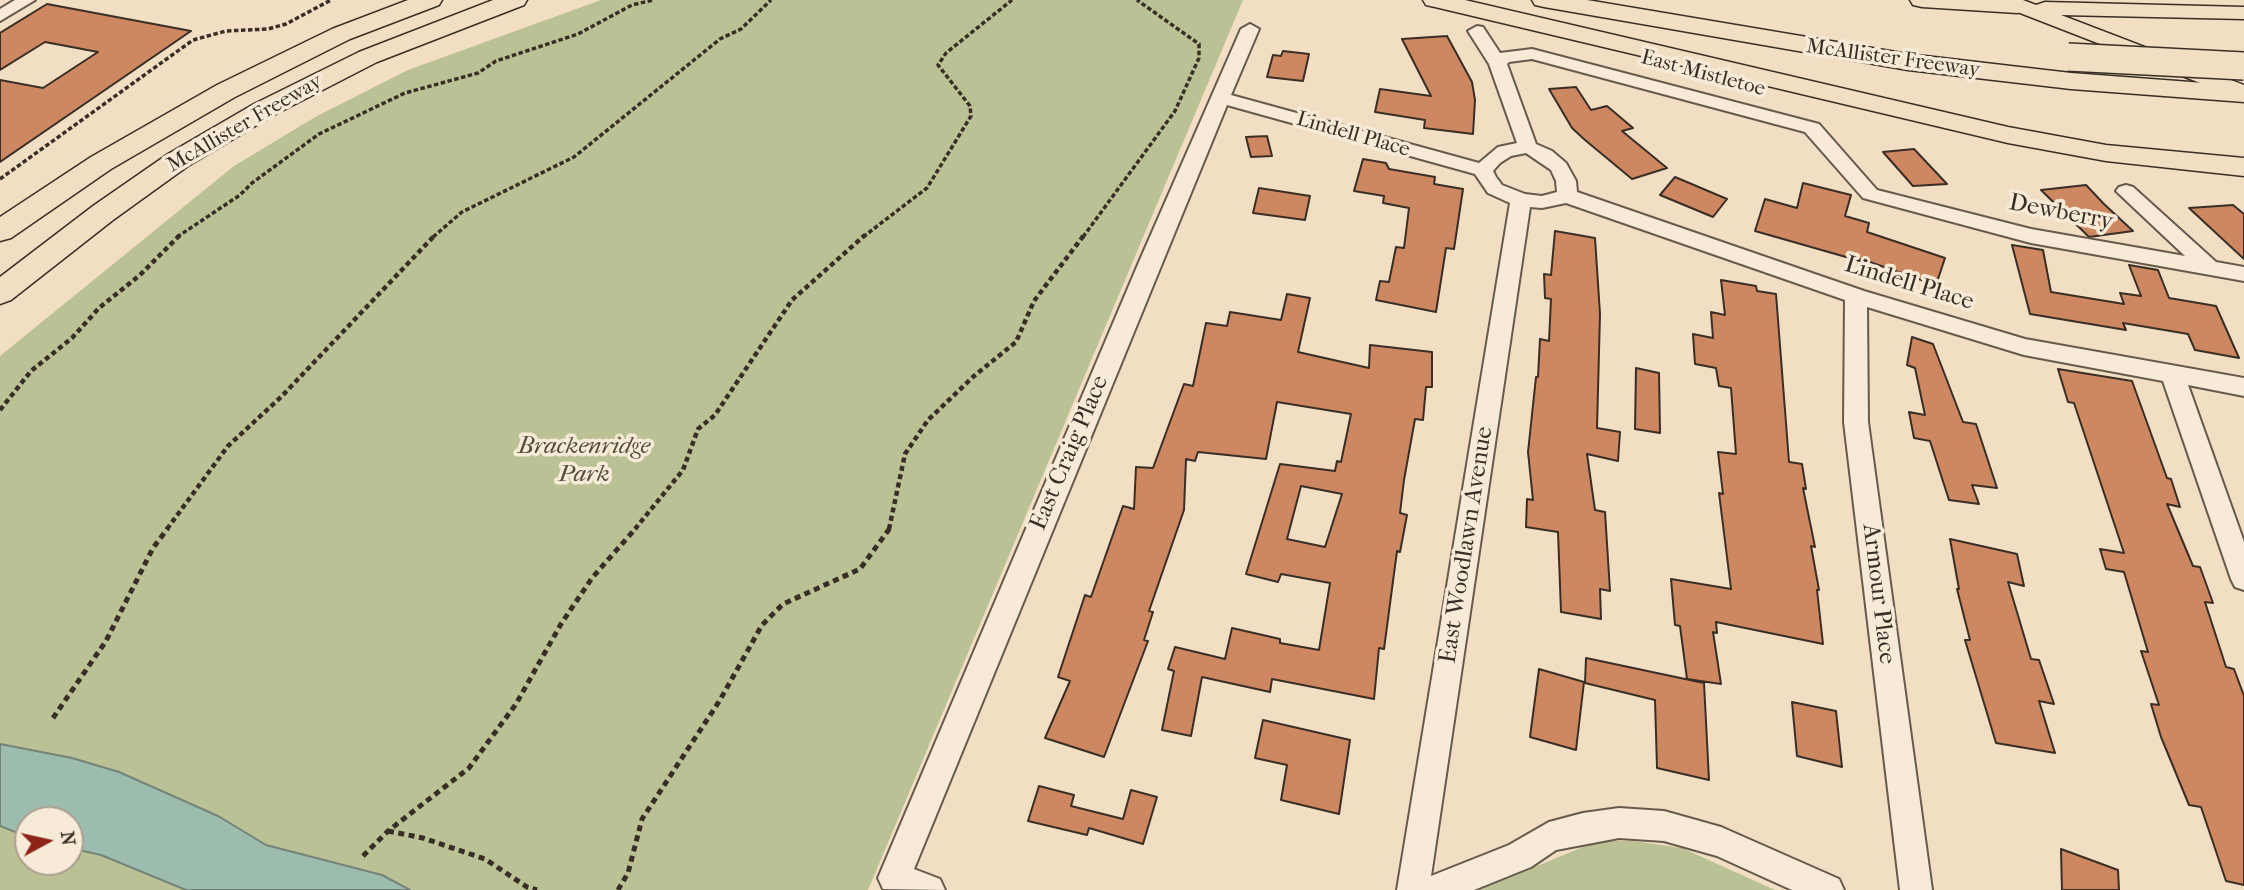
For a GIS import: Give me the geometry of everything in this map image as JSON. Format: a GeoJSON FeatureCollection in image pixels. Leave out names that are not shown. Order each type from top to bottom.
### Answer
{"type":"FeatureCollection","features":[{"type":"Feature","properties":{"kind":"highway","name":"McAllister Freeway"},"geometry":{"type":"LineString","coordinates":[[0,231],[101,163],[226,91],[341,34],[430,0]]}},
{"type":"Feature","properties":{"kind":"highway","name":"McAllister Freeway"},"geometry":{"type":"LineString","coordinates":[[0,293],[103,213],[167,168],[263,110],[368,57],[515,0]]}},
{"type":"Feature","properties":{"kind":"highway"},"geometry":{"type":"LineString","coordinates":[[1435,0],[2008,135],[2106,153],[2244,167]]}},
{"type":"Feature","properties":{"kind":"highway","name":"McAllister Freeway"},"geometry":{"type":"LineString","coordinates":[[1544,0],[1908,62],[2148,89],[2244,93]]}},
{"type":"Feature","properties":{"kind":"highway","name":"McAllister Freeway"},"geometry":{"type":"LineString","coordinates":[[1662,0],[1894,37],[2068,57],[2244,66]]}},
{"type":"Feature","properties":{"kind":"highway"},"geometry":{"type":"LineString","coordinates":[[1922,0],[2021,2]]}},
{"type":"Feature","properties":{"kind":"main road"},"geometry":{"type":"LineString","coordinates":[[2021,2],[2067,9],[2244,13]]}},
{"type":"Feature","properties":{"kind":"main road"},"geometry":{"type":"LineString","coordinates":[[2021,2],[2244,93]]}},
{"type":"Feature","properties":{"kind":"main road"},"geometry":{"type":"LineString","coordinates":[[2067,9],[2244,75]]}},
{"type":"Feature","properties":{"kind":"street"},"geometry":{"type":"LineString","coordinates":[[1,15],[27,0]]}},
{"type":"Feature","properties":{"kind":"street","name":"East Craig Place"},"geometry":{"type":"LineString","coordinates":[[929,890],[894,878],[1150,262],[1250,29]]}},
{"type":"Feature","properties":{"kind":"street"},"geometry":{"type":"LineString","coordinates":[[1477,32],[1498,64],[1528,147]]}},
{"type":"Feature","properties":{"kind":"street","name":"East Mistletoe"},"geometry":{"type":"LineString","coordinates":[[1498,64],[1504,57],[1532,54],[1812,128],[1870,194]]}},
{"type":"Feature","properties":{"kind":"street","name":"Lindell Place"},"geometry":{"type":"LineString","coordinates":[[1222,98],[1483,170]]}},
{"type":"Feature","properties":{"kind":"street"},"geometry":{"type":"LineString","coordinates":[[1528,147],[1545,155],[1559,167],[1566,181],[1567,196],[1542,202],[1521,200],[1495,189],[1483,170],[1505,151],[1528,147]]}},
{"type":"Feature","properties":{"kind":"street"},"geometry":{"type":"LineString","coordinates":[[2126,191],[2230,274]]}},
{"type":"Feature","properties":{"kind":"street","name":"Dewberry"},"geometry":{"type":"LineString","coordinates":[[1870,194],[2031,236],[2230,274]]}},
{"type":"Feature","properties":{"kind":"street","name":"Lindell Place"},"geometry":{"type":"LineString","coordinates":[[1567,196],[1856,296],[2024,347],[2244,387]]}},
{"type":"Feature","properties":{"kind":"street","name":"East Woodlawn Avenue"},"geometry":{"type":"LineString","coordinates":[[1413,890],[1521,200]]}},
{"type":"Feature","properties":{"kind":"street","name":"Armour Place"},"geometry":{"type":"LineString","coordinates":[[1856,296],[1856,422],[1916,890]]}},
{"type":"Feature","properties":{"kind":"street"},"geometry":{"type":"LineString","coordinates":[[2173,376],[2244,579]]}},
{"type":"Feature","properties":{"kind":"street"},"geometry":{"type":"LineString","coordinates":[[1435,890],[1520,856],[1549,837],[1583,828],[1619,823],[1664,826],[1721,842],[1828,890]]}},
{"type":"Feature","properties":{"kind":"path"},"geometry":{"type":"LineString","coordinates":[[0,179],[193,40],[226,31],[268,29],[286,24],[331,0]]}},
{"type":"Feature","properties":{"kind":"path"},"geometry":{"type":"LineString","coordinates":[[0,410],[32,371],[72,338],[99,308],[140,275],[171,242],[202,218],[240,195],[252,183],[319,134],[405,93],[472,76],[503,58],[571,36],[632,5],[653,0]]}},
{"type":"Feature","properties":{"kind":"path"},"geometry":{"type":"LineString","coordinates":[[53,718],[106,642],[153,548],[228,446],[281,397],[445,225],[462,212],[574,157],[711,46],[741,29],[771,0]]}},
{"type":"Feature","properties":{"kind":"path"},"geometry":{"type":"LineString","coordinates":[[363,856],[388,831],[469,768],[516,704],[561,624],[592,579],[630,537],[649,509],[683,470],[698,429],[715,415],[792,300],[880,222],[927,188],[971,116],[970,106],[937,65],[946,53],[1012,0]]}},
{"type":"Feature","properties":{"kind":"path"},"geometry":{"type":"LineString","coordinates":[[618,890],[628,873],[642,819],[720,700],[762,625],[783,604],[860,569],[889,530],[905,454],[928,420],[974,376],[1016,342],[1034,301],[1175,111],[1199,58],[1199,44],[1137,0]]}},
{"type":"Feature","properties":{"kind":"path"},"geometry":{"type":"LineString","coordinates":[[388,831],[423,838],[485,859],[527,887],[537,890]]}},
{"type":"Feature","properties":{"kind":"green space","name":"Brackenridge Park"},"geometry":{"type":"Polygon","coordinates":[[[601,0],[1243,0],[868,890],[0,890],[0,356],[234,166],[317,116],[408,70],[601,0]]]}},
{"type":"Feature","properties":{"kind":"green space"},"geometry":{"type":"Polygon","coordinates":[[[1597,841],[1633,841],[1682,848],[1775,890],[1480,890],[1597,841]]]}},
{"type":"Feature","properties":{"kind":"shaded area"},"geometry":{"type":"Polygon","coordinates":[[[0,744],[72,758],[119,772],[218,816],[266,845],[382,875],[410,890],[186,890],[101,855],[84,851],[84,806],[14,806],[14,832],[0,826],[0,744]]]}},
{"type":"Feature","properties":{"kind":"building"},"geometry":{"type":"Polygon","coordinates":[[[47,4],[191,31],[0,162],[0,80],[43,88],[98,52],[45,42],[0,70],[0,33],[47,4]]]}},
{"type":"Feature","properties":{"kind":"building"},"geometry":{"type":"Polygon","coordinates":[[[1447,36],[1472,82],[1475,100],[1473,134],[1424,128],[1425,120],[1375,112],[1380,89],[1431,96],[1402,39],[1447,36]]]}},
{"type":"Feature","properties":{"kind":"building"},"geometry":{"type":"Polygon","coordinates":[[[1283,51],[1309,54],[1303,81],[1267,77],[1273,55],[1281,56],[1283,51]]]}},
{"type":"Feature","properties":{"kind":"building"},"geometry":{"type":"Polygon","coordinates":[[[1576,87],[1591,110],[1607,106],[1633,128],[1622,131],[1667,168],[1632,179],[1585,140],[1572,128],[1549,89],[1576,87]]]}},
{"type":"Feature","properties":{"kind":"building"},"geometry":{"type":"Polygon","coordinates":[[[1267,136],[1272,156],[1251,157],[1246,137],[1267,136]]]}},
{"type":"Feature","properties":{"kind":"building"},"geometry":{"type":"Polygon","coordinates":[[[1914,149],[1947,184],[1913,186],[1883,152],[1914,149]]]}},
{"type":"Feature","properties":{"kind":"building"},"geometry":{"type":"Polygon","coordinates":[[[1363,159],[1386,163],[1389,169],[1435,177],[1434,184],[1463,189],[1454,249],[1446,248],[1436,312],[1376,300],[1380,281],[1389,282],[1396,247],[1404,248],[1409,208],[1383,203],[1384,196],[1354,191],[1363,159]]]}},
{"type":"Feature","properties":{"kind":"building"},"geometry":{"type":"Polygon","coordinates":[[[1675,177],[1727,199],[1713,217],[1660,195],[1675,177]]]}},
{"type":"Feature","properties":{"kind":"building"},"geometry":{"type":"Polygon","coordinates":[[[1803,183],[1851,195],[1845,216],[1869,223],[1867,232],[1945,258],[1936,285],[1861,259],[1860,261],[1755,231],[1765,199],[1797,208],[1803,183]]]}},
{"type":"Feature","properties":{"kind":"building"},"geometry":{"type":"Polygon","coordinates":[[[2086,185],[2133,231],[2089,237],[2041,190],[2086,185]]]}},
{"type":"Feature","properties":{"kind":"building"},"geometry":{"type":"Polygon","coordinates":[[[1259,188],[1310,196],[1305,220],[1253,213],[1259,188]]]}},
{"type":"Feature","properties":{"kind":"building"},"geometry":{"type":"Polygon","coordinates":[[[2233,205],[2244,214],[2244,259],[2189,208],[2233,205]]]}},
{"type":"Feature","properties":{"kind":"building"},"geometry":{"type":"Polygon","coordinates":[[[1555,231],[1595,238],[1600,314],[1597,428],[1620,432],[1618,461],[1587,454],[1595,510],[1605,512],[1610,591],[1600,589],[1601,619],[1561,612],[1558,532],[1526,527],[1527,499],[1533,500],[1528,452],[1540,339],[1549,341],[1551,299],[1545,298],[1544,274],[1551,275],[1555,231]]]}},
{"type":"Feature","properties":{"kind":"building"},"geometry":{"type":"Polygon","coordinates":[[[2012,245],[2043,250],[2051,292],[2124,304],[2120,293],[2141,296],[2129,265],[2158,270],[2169,298],[2216,306],[2239,358],[2195,350],[2188,334],[2123,323],[2126,330],[2030,314],[2012,245]]]}},
{"type":"Feature","properties":{"kind":"building"},"geometry":{"type":"Polygon","coordinates":[[[1721,280],[1756,286],[1757,291],[1776,294],[1789,462],[1802,464],[1806,489],[1803,488],[1815,547],[1811,546],[1819,590],[1823,644],[1716,622],[1717,633],[1713,632],[1721,684],[1687,679],[1680,626],[1675,625],[1671,579],[1731,589],[1719,493],[1723,494],[1718,452],[1736,454],[1731,388],[1719,386],[1716,368],[1695,364],[1693,334],[1713,338],[1711,312],[1725,315],[1721,280]]]}},
{"type":"Feature","properties":{"kind":"building"},"geometry":{"type":"Polygon","coordinates":[[[1287,294],[1310,298],[1298,352],[1369,368],[1370,345],[1432,352],[1432,387],[1426,387],[1423,420],[1415,419],[1404,480],[1400,513],[1407,515],[1400,552],[1397,551],[1384,649],[1379,648],[1374,699],[1272,679],[1270,692],[1202,677],[1191,736],[1162,730],[1174,671],[1168,669],[1175,647],[1225,659],[1232,628],[1280,639],[1280,643],[1319,650],[1330,583],[1281,574],[1278,582],[1246,574],[1280,464],[1335,471],[1337,461],[1341,462],[1351,414],[1277,402],[1266,459],[1198,452],[1195,461],[1186,459],[1184,510],[1149,611],[1153,612],[1144,640],[1148,641],[1104,757],[1045,738],[1070,681],[1058,677],[1085,595],[1091,597],[1123,506],[1134,509],[1136,467],[1153,468],[1184,384],[1193,386],[1206,323],[1227,326],[1230,312],[1281,320],[1287,294]],[[1301,486],[1287,539],[1325,547],[1342,494],[1301,486]]]}},
{"type":"Feature","properties":{"kind":"building"},"geometry":{"type":"Polygon","coordinates":[[[1912,337],[1933,344],[1963,422],[1976,424],[1997,488],[1972,485],[1979,504],[1949,500],[1930,441],[1914,438],[1909,412],[1925,415],[1915,368],[1907,365],[1912,337]]]}},
{"type":"Feature","properties":{"kind":"building"},"geometry":{"type":"Polygon","coordinates":[[[1636,368],[1659,373],[1660,433],[1635,429],[1636,368]]]}},
{"type":"Feature","properties":{"kind":"building"},"geometry":{"type":"Polygon","coordinates":[[[2058,369],[2132,381],[2167,478],[2171,479],[2180,507],[2167,504],[2193,566],[2200,567],[2213,603],[2205,602],[2226,667],[2234,669],[2244,696],[2244,885],[2226,881],[2201,807],[2189,805],[2161,737],[2151,704],[2159,705],[2141,651],[2148,652],[2124,572],[2106,569],[2100,549],[2124,553],[2074,403],[2068,402],[2058,369]]]}},
{"type":"Feature","properties":{"kind":"building"},"geometry":{"type":"Polygon","coordinates":[[[1950,539],[2017,554],[2024,586],[2008,582],[2031,659],[2039,660],[2054,704],[2039,701],[2055,753],[1996,743],[1965,640],[1970,640],[1957,589],[1950,539]]]}},
{"type":"Feature","properties":{"kind":"building"},"geometry":{"type":"Polygon","coordinates":[[[1586,658],[1704,683],[1709,780],[1657,768],[1655,700],[1585,683],[1586,658]]]}},
{"type":"Feature","properties":{"kind":"building"},"geometry":{"type":"Polygon","coordinates":[[[1539,669],[1584,682],[1576,750],[1530,737],[1539,669]]]}},
{"type":"Feature","properties":{"kind":"building"},"geometry":{"type":"Polygon","coordinates":[[[1792,702],[1836,711],[1842,767],[1797,756],[1792,702]]]}},
{"type":"Feature","properties":{"kind":"building"},"geometry":{"type":"Polygon","coordinates":[[[1263,720],[1350,740],[1339,814],[1281,800],[1287,765],[1255,758],[1263,720]]]}},
{"type":"Feature","properties":{"kind":"building"},"geometry":{"type":"Polygon","coordinates":[[[1039,786],[1074,795],[1071,806],[1123,819],[1131,790],[1157,797],[1143,844],[1089,828],[1087,835],[1028,821],[1039,786]]]}},
{"type":"Feature","properties":{"kind":"building"},"geometry":{"type":"Polygon","coordinates":[[[2061,849],[2118,870],[2119,890],[2062,890],[2061,849]]]}}]}
